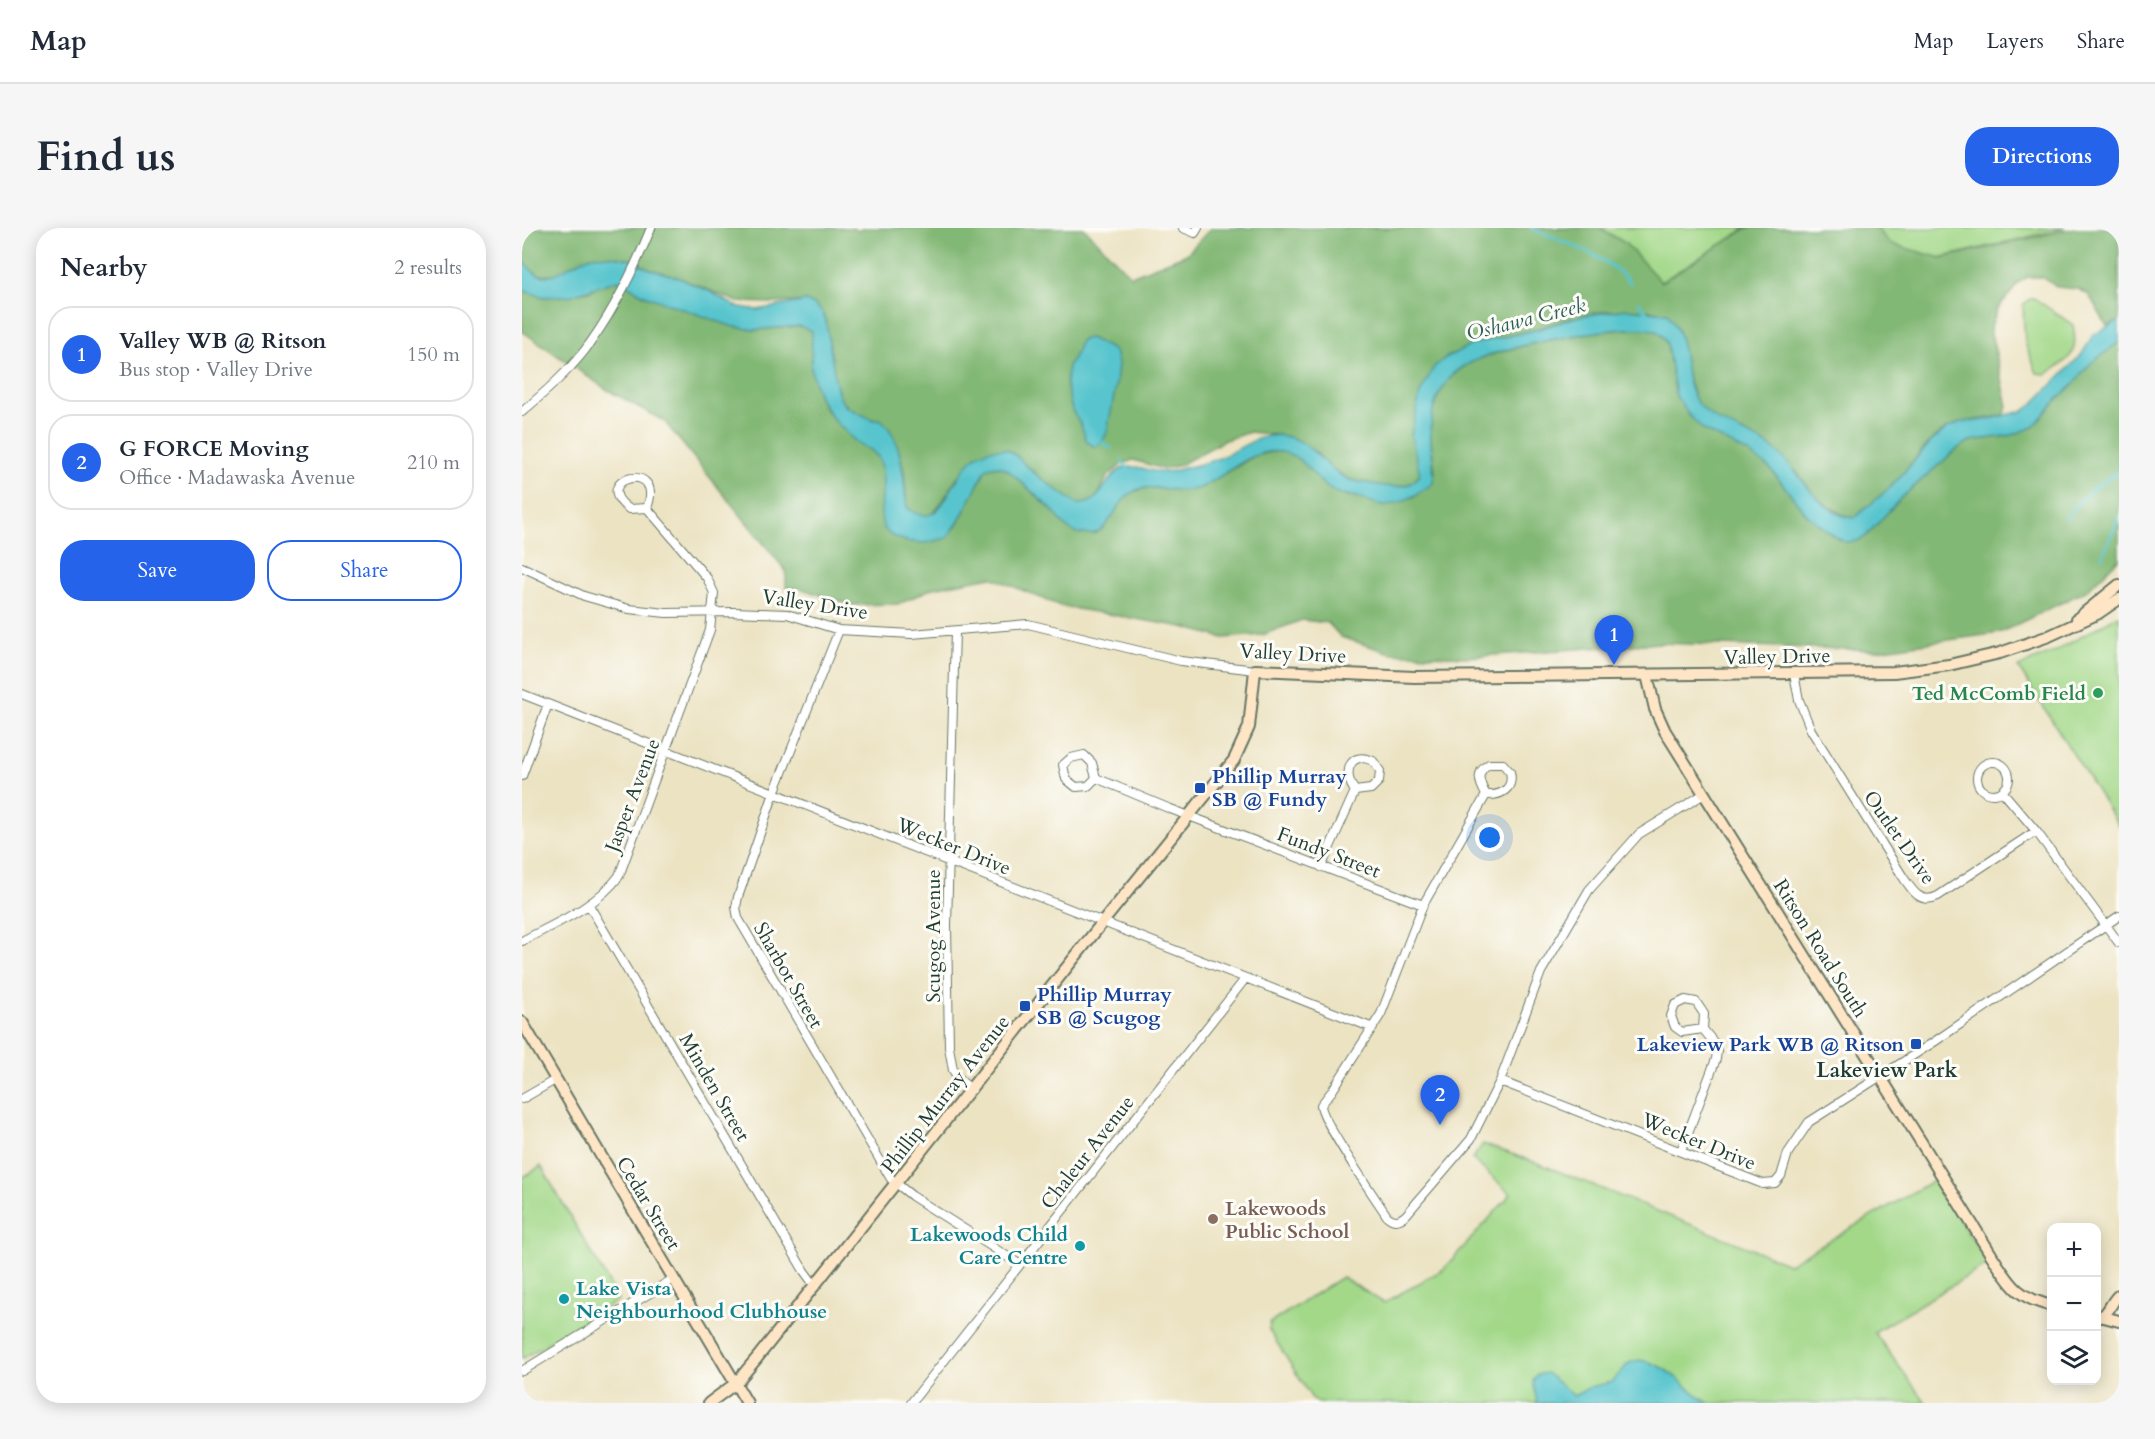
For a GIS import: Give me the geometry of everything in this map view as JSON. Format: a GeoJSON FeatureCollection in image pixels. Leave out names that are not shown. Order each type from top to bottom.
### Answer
{"type":"FeatureCollection","features":[{"type":"Feature","properties":{"kind":"street"},"geometry":{"type":"LineString","coordinates":[[522,412],[547,390],[585,350],[614,304],[651,228]]}},
{"type":"Feature","properties":{"kind":"street"},"geometry":{"type":"LineString","coordinates":[[1183,228],[1196,231]]}},
{"type":"Feature","properties":{"kind":"street"},"geometry":{"type":"LineString","coordinates":[[630,477],[643,480],[650,492],[647,508],[629,509],[622,504],[617,497],[617,489],[621,481],[630,477]]}},
{"type":"Feature","properties":{"kind":"street"},"geometry":{"type":"LineString","coordinates":[[647,508],[707,578],[714,594],[713,614]]}},
{"type":"Feature","properties":{"kind":"street","name":"Valley Drive"},"geometry":{"type":"LineString","coordinates":[[522,567],[584,596],[628,609],[666,613],[787,614],[839,630],[912,634],[1028,624],[1181,661],[1255,670],[1414,677],[1894,672],[1949,664],[2000,653],[2049,636],[2097,614],[2119,599]]}},
{"type":"Feature","properties":{"kind":"street","name":"Valley Drive"},"geometry":{"type":"LineString","coordinates":[[2070,625],[2119,585]]}},
{"type":"Feature","properties":{"kind":"street","name":"Jasper Avenue"},"geometry":{"type":"LineString","coordinates":[[522,941],[589,905],[611,887],[619,876],[710,630],[713,614]]}},
{"type":"Feature","properties":{"kind":"street","name":"Sharbot Street"},"geometry":{"type":"LineString","coordinates":[[839,630],[774,793],[738,897],[736,907],[738,918],[885,1171],[896,1184],[1019,1264]]}},
{"type":"Feature","properties":{"kind":"street","name":"Scugog Avenue"},"geometry":{"type":"LineString","coordinates":[[955,632],[947,925],[950,1054],[953,1070],[959,1079],[972,1090]]}},
{"type":"Feature","properties":{"kind":"street","name":"Phillip Murray Avenue"},"geometry":{"type":"LineString","coordinates":[[709,1403],[736,1383],[1234,760],[1250,727],[1255,670]]}},
{"type":"Feature","properties":{"kind":"street","name":"Outlet Drive"},"geometry":{"type":"LineString","coordinates":[[1794,674],[1798,700],[1811,730],[1903,877],[1914,893],[1921,898],[1931,899],[1938,896],[2036,831]]}},
{"type":"Feature","properties":{"kind":"street","name":"Ritson Road South"},"geometry":{"type":"LineString","coordinates":[[1647,675],[1652,699],[1660,720],[1992,1256],[2012,1286],[2032,1301],[2047,1305]]}},
{"type":"Feature","properties":{"kind":"street","name":"Wecker Drive"},"geometry":{"type":"LineString","coordinates":[[522,694],[1373,1028]]}},
{"type":"Feature","properties":{"kind":"street"},"geometry":{"type":"LineString","coordinates":[[522,776],[548,705]]}},
{"type":"Feature","properties":{"kind":"street"},"geometry":{"type":"LineString","coordinates":[[1084,755],[1092,763],[1096,778],[1088,786],[1076,787],[1066,779],[1063,765],[1071,758],[1084,755]]}},
{"type":"Feature","properties":{"kind":"street"},"geometry":{"type":"LineString","coordinates":[[1356,760],[1373,761],[1380,771],[1379,781],[1371,789],[1356,791],[1348,778],[1348,768],[1356,760]]}},
{"type":"Feature","properties":{"kind":"street"},"geometry":{"type":"LineString","coordinates":[[1995,762],[2006,767],[2009,778],[2002,791],[1988,793],[1979,786],[1977,773],[1984,764],[1995,762]]}},
{"type":"Feature","properties":{"kind":"street"},"geometry":{"type":"LineString","coordinates":[[1489,764],[1503,764],[1510,772],[1511,784],[1508,789],[1498,794],[1486,795],[1479,779],[1480,772],[1489,764]]}},
{"type":"Feature","properties":{"kind":"street","name":"Fundy Street"},"geometry":{"type":"LineString","coordinates":[[1096,778],[1423,905]]}},
{"type":"Feature","properties":{"kind":"street"},"geometry":{"type":"LineString","coordinates":[[1322,867],[1356,791]]}},
{"type":"Feature","properties":{"kind":"street"},"geometry":{"type":"LineString","coordinates":[[2002,791],[2036,831],[2119,942]]}},
{"type":"Feature","properties":{"kind":"street"},"geometry":{"type":"LineString","coordinates":[[1486,795],[1423,905],[1381,1014],[1332,1091],[1323,1100],[1320,1108],[1387,1216],[1394,1221],[1403,1218],[1472,1139],[1500,1081],[1541,972],[1589,890],[1639,834],[1704,794]]}},
{"type":"Feature","properties":{"kind":"street","name":"Minden Street"},"geometry":{"type":"LineString","coordinates":[[589,905],[798,1261],[815,1286]]}},
{"type":"Feature","properties":{"kind":"street"},"geometry":{"type":"LineString","coordinates":[[1880,1077],[2119,916]]}},
{"type":"Feature","properties":{"kind":"street","name":"Chaleur Avenue"},"geometry":{"type":"LineString","coordinates":[[911,1403],[1245,979]]}},
{"type":"Feature","properties":{"kind":"street"},"geometry":{"type":"LineString","coordinates":[[1681,1151],[1716,1059],[1717,1050],[1703,1029],[1704,1014],[1696,1002],[1685,1000],[1675,1005],[1671,1016],[1675,1027],[1682,1032],[1703,1029]]}},
{"type":"Feature","properties":{"kind":"street","name":"Cedar Street"},"geometry":{"type":"LineString","coordinates":[[522,1022],[747,1403]]}},
{"type":"Feature","properties":{"kind":"street","name":"Wecker Drive"},"geometry":{"type":"LineString","coordinates":[[1500,1081],[1763,1184],[1775,1184],[1781,1176],[1788,1153],[1809,1122],[1880,1077]]}},
{"type":"Feature","properties":{"kind":"street"},"geometry":{"type":"LineString","coordinates":[[522,1099],[555,1080]]}},
{"type":"Feature","properties":{"kind":"street"},"geometry":{"type":"LineString","coordinates":[[522,1371],[673,1279]]}},
{"type":"Feature","properties":{"kind":"street"},"geometry":{"type":"LineString","coordinates":[[2101,1315],[2106,1314],[2119,1295]]}},
{"type":"Feature","properties":{"kind":"street"},"geometry":{"type":"LineString","coordinates":[[2101,1316],[2119,1321]]}},
{"type":"Feature","properties":{"kind":"green space"},"geometry":{"type":"Polygon","coordinates":[[[522,228],[854,228],[858,231],[863,228],[1084,228],[1131,276],[1187,254],[1211,228],[1600,228],[1625,243],[1661,282],[1747,228],[1876,228],[1891,244],[1941,258],[2075,228],[2119,228],[2119,321],[2107,326],[2089,295],[2078,289],[2057,287],[2042,277],[2027,277],[2018,283],[1998,308],[1990,329],[2008,406],[2004,415],[1963,422],[1941,433],[1925,447],[1886,491],[1855,518],[1846,517],[1816,498],[1798,473],[1753,438],[1709,415],[1696,402],[1688,378],[1680,336],[1667,313],[1645,310],[1613,311],[1574,317],[1468,347],[1434,367],[1419,466],[1420,474],[1416,481],[1409,484],[1389,488],[1348,479],[1331,468],[1316,452],[1284,436],[1250,432],[1225,440],[1180,465],[1163,469],[1133,460],[1122,464],[1107,477],[1091,503],[1077,504],[1047,483],[1008,450],[973,467],[957,478],[938,508],[932,514],[925,516],[907,507],[904,472],[899,451],[880,419],[856,414],[839,396],[815,305],[806,301],[738,302],[629,259],[591,257],[554,275],[539,275],[528,268],[522,258],[522,228]]]}},
{"type":"Feature","properties":{"kind":"green space"},"geometry":{"type":"Polygon","coordinates":[[[1600,228],[1747,228],[1661,282],[1625,243],[1600,228]]]}},
{"type":"Feature","properties":{"kind":"green space"},"geometry":{"type":"Polygon","coordinates":[[[1876,228],[2065,228],[1939,258],[1892,246],[1876,228]]]}},
{"type":"Feature","properties":{"kind":"green space"},"geometry":{"type":"Polygon","coordinates":[[[618,280],[646,296],[754,330],[799,326],[812,331],[815,380],[821,402],[850,436],[879,458],[882,466],[884,474],[883,527],[947,538],[958,523],[986,469],[995,466],[1009,471],[1057,515],[1065,526],[1095,534],[1104,527],[1122,500],[1132,492],[1151,487],[1165,490],[1203,487],[1254,456],[1276,451],[1288,453],[1304,462],[1328,488],[1342,495],[1359,497],[1382,505],[1416,496],[1435,473],[1430,429],[1431,412],[1443,387],[1452,376],[1468,364],[1505,351],[1562,338],[1619,329],[1642,329],[1656,331],[1662,335],[1667,344],[1676,396],[1770,468],[1807,515],[1837,538],[1865,537],[1901,498],[1958,448],[1970,441],[2013,435],[2046,411],[2072,386],[2090,364],[2119,342],[2119,559],[2086,591],[1999,633],[1877,650],[1659,643],[1467,657],[1391,653],[1341,637],[1328,623],[1302,620],[1262,635],[1223,638],[1183,627],[1060,606],[991,577],[933,588],[899,604],[851,605],[799,588],[786,588],[786,571],[664,421],[606,389],[522,331],[522,290],[544,297],[589,291],[607,282],[618,280]]]}},
{"type":"Feature","properties":{"kind":"green space"},"geometry":{"type":"Polygon","coordinates":[[[2034,298],[2073,325],[2075,335],[2071,355],[2046,374],[2037,373],[2025,343],[2023,305],[2034,298]]]}},
{"type":"Feature","properties":{"kind":"green space"},"geometry":{"type":"Polygon","coordinates":[[[2119,615],[2119,826],[2018,667],[2056,651],[2119,615]]]}},
{"type":"Feature","properties":{"kind":"green space"},"geometry":{"type":"Polygon","coordinates":[[[1483,1144],[1540,1164],[1789,1264],[1934,1180],[1988,1264],[1874,1332],[1926,1403],[1318,1403],[1311,1397],[1269,1330],[1270,1323],[1342,1277],[1384,1303],[1444,1269],[1511,1194],[1472,1159],[1483,1144]]]}},
{"type":"Feature","properties":{"kind":"green space"},"geometry":{"type":"Polygon","coordinates":[[[541,1166],[619,1300],[522,1359],[522,1178],[541,1166]]]}},
{"type":"Feature","properties":{"kind":"water"},"geometry":{"type":"Polygon","coordinates":[[[592,256],[629,259],[650,269],[677,277],[735,306],[757,310],[806,301],[815,305],[822,312],[826,321],[839,396],[845,406],[873,420],[880,419],[888,427],[894,437],[901,460],[907,507],[923,515],[931,514],[939,508],[970,462],[987,450],[998,449],[1011,452],[1037,475],[1077,504],[1092,500],[1115,474],[1126,467],[1157,472],[1174,471],[1211,461],[1255,440],[1276,435],[1302,443],[1332,469],[1348,479],[1380,486],[1403,486],[1415,480],[1420,474],[1411,436],[1420,393],[1434,367],[1445,358],[1473,344],[1535,330],[1580,316],[1627,309],[1667,313],[1679,334],[1693,396],[1706,412],[1715,419],[1767,444],[1785,460],[1820,501],[1841,515],[1854,518],[1891,487],[1930,443],[1947,428],[1961,422],[1985,420],[2023,411],[2032,405],[2082,354],[2093,335],[2119,321],[2119,342],[2090,364],[2033,427],[2013,435],[1970,441],[1958,448],[1901,498],[1865,537],[1857,541],[1846,542],[1837,538],[1807,515],[1770,468],[1748,453],[1703,430],[1676,396],[1667,344],[1660,334],[1643,329],[1623,329],[1523,346],[1484,357],[1458,370],[1444,386],[1436,400],[1432,415],[1433,483],[1416,495],[1398,503],[1381,505],[1335,492],[1322,483],[1296,457],[1282,452],[1271,452],[1251,457],[1213,481],[1195,489],[1148,488],[1133,492],[1124,499],[1100,531],[1084,534],[1068,529],[1052,510],[1009,471],[995,466],[986,469],[958,523],[947,538],[926,543],[908,542],[890,535],[883,527],[882,467],[878,457],[871,450],[858,444],[834,420],[819,397],[811,370],[812,331],[799,326],[754,330],[731,326],[646,296],[618,280],[569,296],[544,297],[522,290],[522,258],[530,269],[539,275],[547,276],[592,256]]]}},
{"type":"Feature","properties":{"kind":"water"},"geometry":{"type":"Polygon","coordinates":[[[1090,338],[1115,351],[1118,364],[1107,433],[1102,442],[1095,447],[1087,442],[1072,410],[1066,384],[1068,366],[1081,340],[1090,338]]]}},
{"type":"Feature","properties":{"kind":"water"},"geometry":{"type":"Polygon","coordinates":[[[1639,1360],[1660,1366],[1709,1403],[1537,1403],[1533,1381],[1537,1375],[1547,1373],[1574,1396],[1590,1387],[1612,1382],[1629,1363],[1639,1360]]]}},
{"type":"Feature","properties":{"kind":"waterway"},"geometry":{"type":"LineString","coordinates":[[1531,228],[1598,258],[1622,274],[1630,283]]}},
{"type":"Feature","properties":{"kind":"waterway"},"geometry":{"type":"LineString","coordinates":[[1639,302],[1647,313]]}},
{"type":"Feature","properties":{"kind":"waterway"},"geometry":{"type":"LineString","coordinates":[[1102,442],[1111,448]]}},
{"type":"Feature","properties":{"kind":"waterway"},"geometry":{"type":"LineString","coordinates":[[1122,462],[1129,469]]}},
{"type":"Feature","properties":{"kind":"waterway"},"geometry":{"type":"LineString","coordinates":[[2066,518],[2090,492],[2119,472]]}},
{"type":"Feature","properties":{"kind":"waterway"},"geometry":{"type":"LineString","coordinates":[[2102,557],[2119,518]]}},
{"type":"Feature","properties":{"kind":"place","name":"Valley WB @ Ritson"},"geometry":{"type":"Point","coordinates":[1614,665]}},
{"type":"Feature","properties":{"kind":"place","name":"Ted McComb Field"},"geometry":{"type":"Point","coordinates":[2098,693]}},
{"type":"Feature","properties":{"kind":"place","name":"Phillip Murray SB @ Fundy"},"geometry":{"type":"Point","coordinates":[1200,788]}},
{"type":"Feature","properties":{"kind":"place","name":"Phillip Murray SB @ Scugog"},"geometry":{"type":"Point","coordinates":[1025,1006]}},
{"type":"Feature","properties":{"kind":"place","name":"Lakeview Park WB @ Ritson"},"geometry":{"type":"Point","coordinates":[1916,1044]}},
{"type":"Feature","properties":{"kind":"place","name":"G FORCE Moving"},"geometry":{"type":"Point","coordinates":[1440,1125]}},
{"type":"Feature","properties":{"kind":"place","name":"Lakewoods Public School"},"geometry":{"type":"Point","coordinates":[1213,1219]}},
{"type":"Feature","properties":{"kind":"place","name":"Lakewoods Child Care Centre"},"geometry":{"type":"Point","coordinates":[1080,1246]}},
{"type":"Feature","properties":{"kind":"place","name":"Lake Vista Neighbourhood Clubhouse"},"geometry":{"type":"Point","coordinates":[564,1299]}},
{"type":"Feature","properties":{"kind":"district","name":"Lakeview Park"},"geometry":{"type":"Point","coordinates":[1887,1070]}},
{"type":"Feature","properties":{"kind":"water label","name":"Oshawa Creek"},"geometry":{"type":"Point","coordinates":[1526,319]}}]}
